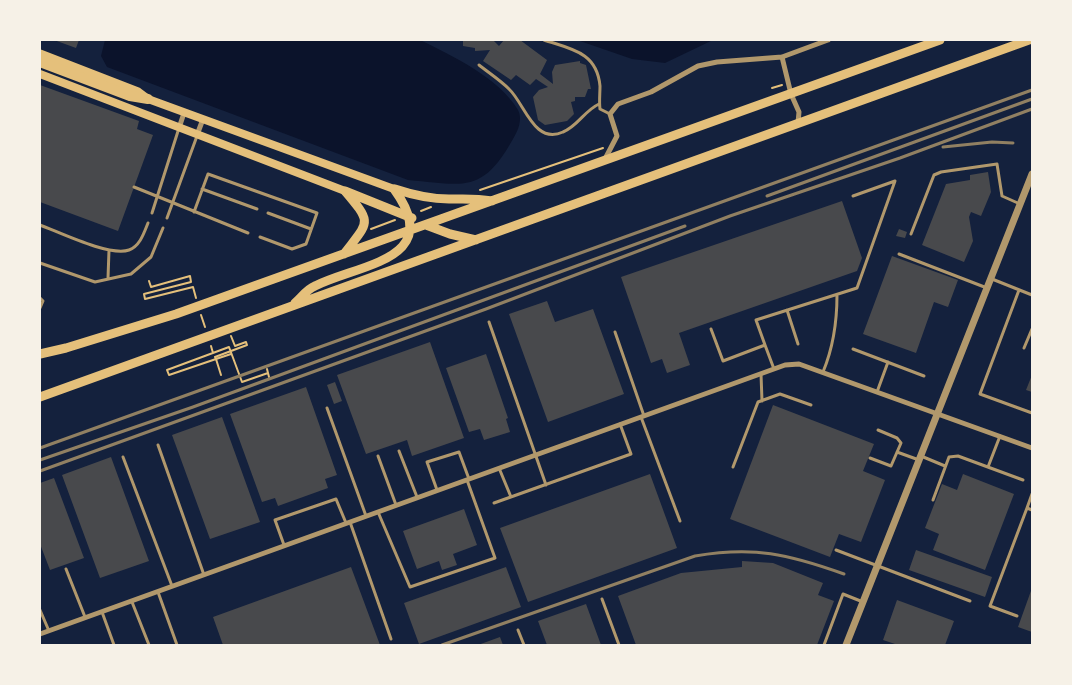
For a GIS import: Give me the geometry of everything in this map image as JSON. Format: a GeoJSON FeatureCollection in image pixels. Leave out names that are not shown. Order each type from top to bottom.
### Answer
{"type":"FeatureCollection","features":[{"type":"Feature","properties":{"kind":"highway"},"geometry":{"type":"LineString","coordinates":[[40,62],[130,96],[148,99]]}},
{"type":"Feature","properties":{"kind":"main road"},"geometry":{"type":"LineString","coordinates":[[40,354],[121,332],[427,226],[940,40]]}},
{"type":"Feature","properties":{"kind":"main road"},"geometry":{"type":"LineString","coordinates":[[40,397],[1029,40]]}},
{"type":"Feature","properties":{"kind":"main road"},"geometry":{"type":"LineString","coordinates":[[40,54],[138,92],[148,99],[203,120],[418,197],[448,199],[473,197],[492,201]]}},
{"type":"Feature","properties":{"kind":"main road"},"geometry":{"type":"LineString","coordinates":[[40,74],[345,191],[427,226],[476,240]]}},
{"type":"Feature","properties":{"kind":"main road"},"geometry":{"type":"LineString","coordinates":[[291,307],[313,286],[395,255],[406,242],[410,231],[411,218],[406,206],[394,189]]}},
{"type":"Feature","properties":{"kind":"main road"},"geometry":{"type":"LineString","coordinates":[[344,254],[361,234],[366,222],[362,210],[345,191]]}},
{"type":"Feature","properties":{"kind":"street"},"geometry":{"type":"LineString","coordinates":[[604,161],[614,146],[617,136],[612,111],[618,104],[651,92],[698,66],[717,62],[782,57],[828,40]]}},
{"type":"Feature","properties":{"kind":"street"},"geometry":{"type":"LineString","coordinates":[[782,57],[791,94],[799,112],[798,124]]}},
{"type":"Feature","properties":{"kind":"street"},"geometry":{"type":"LineString","coordinates":[[179,128],[184,112]]}},
{"type":"Feature","properties":{"kind":"street"},"geometry":{"type":"LineString","coordinates":[[197,135],[203,120]]}},
{"type":"Feature","properties":{"kind":"street"},"geometry":{"type":"LineString","coordinates":[[847,643],[1032,174]]}},
{"type":"Feature","properties":{"kind":"street"},"geometry":{"type":"LineString","coordinates":[[40,634],[785,365],[799,364],[823,372],[1032,448]]}},
{"type":"Feature","properties":{"kind":"lane"},"geometry":{"type":"LineString","coordinates":[[544,40],[587,56],[597,73],[600,85],[600,109],[612,111]]}},
{"type":"Feature","properties":{"kind":"lane"},"geometry":{"type":"LineString","coordinates":[[479,65],[510,90],[540,131],[550,135],[562,133],[576,125],[587,110],[599,104]]}},
{"type":"Feature","properties":{"kind":"lane"},"geometry":{"type":"LineString","coordinates":[[152,213],[179,128]]}},
{"type":"Feature","properties":{"kind":"lane"},"geometry":{"type":"LineString","coordinates":[[166,218],[197,135]]}},
{"type":"Feature","properties":{"kind":"lane"},"geometry":{"type":"LineString","coordinates":[[911,234],[934,175],[941,172],[997,164],[1002,196],[1020,205]]}},
{"type":"Feature","properties":{"kind":"lane"},"geometry":{"type":"LineString","coordinates":[[194,212],[208,174],[317,213],[306,244],[292,249],[260,237]]}},
{"type":"Feature","properties":{"kind":"lane"},"geometry":{"type":"LineString","coordinates":[[774,369],[756,320],[858,288],[895,180],[854,196]]}},
{"type":"Feature","properties":{"kind":"lane"},"geometry":{"type":"LineString","coordinates":[[134,187],[248,233]]}},
{"type":"Feature","properties":{"kind":"lane"},"geometry":{"type":"LineString","coordinates":[[202,189],[257,209]]}},
{"type":"Feature","properties":{"kind":"lane"},"geometry":{"type":"LineString","coordinates":[[268,213],[311,229]]}},
{"type":"Feature","properties":{"kind":"lane"},"geometry":{"type":"LineString","coordinates":[[40,224],[109,250],[123,252],[130,250],[140,242],[148,222]]}},
{"type":"Feature","properties":{"kind":"lane"},"geometry":{"type":"LineString","coordinates":[[40,263],[89,282],[131,274],[146,263],[157,248],[163,228]]}},
{"type":"Feature","properties":{"kind":"lane"},"geometry":{"type":"LineString","coordinates":[[108,278],[109,250]]}},
{"type":"Feature","properties":{"kind":"lane"},"geometry":{"type":"LineString","coordinates":[[898,254],[987,289]]}},
{"type":"Feature","properties":{"kind":"lane"},"geometry":{"type":"LineString","coordinates":[[991,279],[1032,295]]}},
{"type":"Feature","properties":{"kind":"lane"},"geometry":{"type":"LineString","coordinates":[[1020,290],[980,394],[1032,414]]}},
{"type":"Feature","properties":{"kind":"lane"},"geometry":{"type":"LineString","coordinates":[[823,372],[830,354],[837,310],[837,295]]}},
{"type":"Feature","properties":{"kind":"lane"},"geometry":{"type":"LineString","coordinates":[[40,298],[43,302],[40,308]]}},
{"type":"Feature","properties":{"kind":"lane"},"geometry":{"type":"LineString","coordinates":[[787,310],[798,344]]}},
{"type":"Feature","properties":{"kind":"lane"},"geometry":{"type":"LineString","coordinates":[[489,322],[546,485]]}},
{"type":"Feature","properties":{"kind":"lane"},"geometry":{"type":"LineString","coordinates":[[1024,348],[1032,329]]}},
{"type":"Feature","properties":{"kind":"lane"},"geometry":{"type":"LineString","coordinates":[[711,330],[723,361],[765,345]]}},
{"type":"Feature","properties":{"kind":"lane"},"geometry":{"type":"LineString","coordinates":[[615,332],[642,417],[680,521]]}},
{"type":"Feature","properties":{"kind":"lane"},"geometry":{"type":"LineString","coordinates":[[853,349],[924,376]]}},
{"type":"Feature","properties":{"kind":"lane"},"geometry":{"type":"LineString","coordinates":[[877,392],[888,362]]}},
{"type":"Feature","properties":{"kind":"lane"},"geometry":{"type":"LineString","coordinates":[[761,374],[762,401]]}},
{"type":"Feature","properties":{"kind":"lane"},"geometry":{"type":"LineString","coordinates":[[733,467],[758,402],[780,394],[811,405]]}},
{"type":"Feature","properties":{"kind":"lane"},"geometry":{"type":"LineString","coordinates":[[327,408],[366,516]]}},
{"type":"Feature","properties":{"kind":"lane"},"geometry":{"type":"LineString","coordinates":[[494,504],[632,454],[620,424]]}},
{"type":"Feature","properties":{"kind":"lane"},"geometry":{"type":"LineString","coordinates":[[870,458],[891,466],[901,443],[896,438],[878,430]]}},
{"type":"Feature","properties":{"kind":"lane"},"geometry":{"type":"LineString","coordinates":[[988,467],[1000,436]]}},
{"type":"Feature","properties":{"kind":"lane"},"geometry":{"type":"LineString","coordinates":[[158,445],[204,575]]}},
{"type":"Feature","properties":{"kind":"lane"},"geometry":{"type":"LineString","coordinates":[[398,451],[417,497]]}},
{"type":"Feature","properties":{"kind":"lane"},"geometry":{"type":"LineString","coordinates":[[378,512],[410,587],[495,558],[459,452],[427,462],[437,490]]}},
{"type":"Feature","properties":{"kind":"lane"},"geometry":{"type":"LineString","coordinates":[[897,452],[945,466]]}},
{"type":"Feature","properties":{"kind":"lane"},"geometry":{"type":"LineString","coordinates":[[123,456],[172,586]]}},
{"type":"Feature","properties":{"kind":"lane"},"geometry":{"type":"LineString","coordinates":[[378,456],[396,505]]}},
{"type":"Feature","properties":{"kind":"lane"},"geometry":{"type":"LineString","coordinates":[[932,500],[949,457],[958,456],[1023,480]]}},
{"type":"Feature","properties":{"kind":"lane"},"geometry":{"type":"LineString","coordinates":[[499,468],[510,497]]}},
{"type":"Feature","properties":{"kind":"lane"},"geometry":{"type":"LineString","coordinates":[[1017,616],[990,606],[1032,494]]}},
{"type":"Feature","properties":{"kind":"lane"},"geometry":{"type":"LineString","coordinates":[[284,545],[275,520],[336,499],[348,522],[391,638]]}},
{"type":"Feature","properties":{"kind":"lane"},"geometry":{"type":"LineString","coordinates":[[1027,508],[1032,510]]}},
{"type":"Feature","properties":{"kind":"lane"},"geometry":{"type":"LineString","coordinates":[[836,550],[970,600]]}},
{"type":"Feature","properties":{"kind":"lane"},"geometry":{"type":"LineString","coordinates":[[66,569],[85,617]]}},
{"type":"Feature","properties":{"kind":"lane"},"geometry":{"type":"LineString","coordinates":[[157,591],[177,645]]}},
{"type":"Feature","properties":{"kind":"lane"},"geometry":{"type":"LineString","coordinates":[[824,645],[843,594],[863,602]]}},
{"type":"Feature","properties":{"kind":"lane"},"geometry":{"type":"LineString","coordinates":[[602,599],[619,645]]}},
{"type":"Feature","properties":{"kind":"lane"},"geometry":{"type":"LineString","coordinates":[[131,601],[149,645]]}},
{"type":"Feature","properties":{"kind":"lane"},"geometry":{"type":"LineString","coordinates":[[40,610],[49,631]]}},
{"type":"Feature","properties":{"kind":"lane"},"geometry":{"type":"LineString","coordinates":[[101,612],[114,645]]}},
{"type":"Feature","properties":{"kind":"lane"},"geometry":{"type":"LineString","coordinates":[[518,630],[524,645]]}},
{"type":"Feature","properties":{"kind":"lane"},"geometry":{"type":"LineString","coordinates":[[847,643],[855,645]]}},
{"type":"Feature","properties":{"kind":"path"},"geometry":{"type":"LineString","coordinates":[[772,88],[788,82]]}},
{"type":"Feature","properties":{"kind":"path"},"geometry":{"type":"LineString","coordinates":[[476,191],[595,149],[605,148]]}},
{"type":"Feature","properties":{"kind":"path"},"geometry":{"type":"LineString","coordinates":[[371,229],[397,219]]}},
{"type":"Feature","properties":{"kind":"path"},"geometry":{"type":"LineString","coordinates":[[150,282],[151,287],[190,276],[191,282],[144,294],[145,299],[193,287],[207,334]]}},
{"type":"Feature","properties":{"kind":"path"},"geometry":{"type":"LineString","coordinates":[[216,359],[215,357],[247,345],[246,342],[235,346],[229,329]]}},
{"type":"Feature","properties":{"kind":"path"},"geometry":{"type":"LineString","coordinates":[[210,344],[213,353]]}},
{"type":"Feature","properties":{"kind":"path"},"geometry":{"type":"LineString","coordinates":[[231,354],[169,375],[167,370],[229,347],[242,382],[268,373]]}},
{"type":"Feature","properties":{"kind":"path"},"geometry":{"type":"LineString","coordinates":[[216,359],[221,375]]}},
{"type":"Feature","properties":{"kind":"path"},"geometry":{"type":"LineString","coordinates":[[266,368],[269,377]]}},
{"type":"Feature","properties":{"kind":"water"},"geometry":{"type":"Polygon","coordinates":[[[105,40],[420,40],[474,69],[499,88],[510,98],[518,110],[520,117],[519,125],[515,136],[502,157],[492,169],[481,177],[470,182],[458,184],[408,180],[107,67],[101,56],[105,40]]]}},
{"type":"Feature","properties":{"kind":"water"},"geometry":{"type":"Polygon","coordinates":[[[577,40],[713,40],[665,63],[632,59],[577,40]]]}},
{"type":"Feature","properties":{"kind":"building"},"geometry":{"type":"Polygon","coordinates":[[[54,40],[79,40],[76,48],[54,40]]]}},
{"type":"Feature","properties":{"kind":"building"},"geometry":{"type":"Polygon","coordinates":[[[463,40],[493,40],[499,46],[504,40],[520,40],[547,60],[540,74],[553,84],[552,72],[555,65],[580,61],[580,63],[586,65],[591,89],[588,89],[585,97],[575,97],[575,101],[571,102],[574,114],[567,121],[545,125],[538,120],[533,97],[539,90],[548,87],[536,79],[530,85],[516,75],[511,80],[483,61],[490,50],[475,51],[475,48],[463,46],[463,40]]]}},
{"type":"Feature","properties":{"kind":"building"},"geometry":{"type":"Polygon","coordinates":[[[40,85],[139,121],[137,129],[153,135],[118,231],[40,202],[40,85]]]}},
{"type":"Feature","properties":{"kind":"building"},"geometry":{"type":"Polygon","coordinates":[[[988,172],[991,192],[981,216],[971,212],[969,217],[973,241],[964,262],[922,245],[946,184],[970,180],[970,175],[988,172]]]}},
{"type":"Feature","properties":{"kind":"building"},"geometry":{"type":"Polygon","coordinates":[[[842,201],[862,258],[857,271],[679,333],[690,365],[667,373],[662,359],[651,363],[621,277],[842,201]]]}},
{"type":"Feature","properties":{"kind":"building"},"geometry":{"type":"Polygon","coordinates":[[[899,229],[907,232],[905,238],[896,236],[899,229]]]}},
{"type":"Feature","properties":{"kind":"building"},"geometry":{"type":"Polygon","coordinates":[[[892,256],[958,280],[948,307],[934,302],[916,353],[863,334],[892,256]]]}},
{"type":"Feature","properties":{"kind":"building"},"geometry":{"type":"Polygon","coordinates":[[[547,301],[555,322],[593,309],[624,394],[548,422],[509,314],[547,301]]]}},
{"type":"Feature","properties":{"kind":"building"},"geometry":{"type":"Polygon","coordinates":[[[430,342],[464,438],[412,456],[407,440],[366,454],[337,375],[430,342]]]}},
{"type":"Feature","properties":{"kind":"building"},"geometry":{"type":"Polygon","coordinates":[[[486,354],[508,418],[506,419],[510,432],[484,440],[480,429],[469,432],[446,368],[486,354]]]}},
{"type":"Feature","properties":{"kind":"building"},"geometry":{"type":"Polygon","coordinates":[[[1032,375],[1032,392],[1026,390],[1032,375]]]}},
{"type":"Feature","properties":{"kind":"building"},"geometry":{"type":"Polygon","coordinates":[[[335,382],[342,401],[334,404],[327,385],[335,382]]]}},
{"type":"Feature","properties":{"kind":"building"},"geometry":{"type":"Polygon","coordinates":[[[306,387],[337,475],[325,479],[328,488],[278,506],[275,498],[262,502],[230,414],[306,387]]]}},
{"type":"Feature","properties":{"kind":"building"},"geometry":{"type":"Polygon","coordinates":[[[773,405],[874,444],[863,471],[885,480],[861,542],[839,534],[830,557],[730,519],[773,405]]]}},
{"type":"Feature","properties":{"kind":"building"},"geometry":{"type":"Polygon","coordinates":[[[222,417],[260,522],[210,539],[172,435],[222,417]]]}},
{"type":"Feature","properties":{"kind":"building"},"geometry":{"type":"Polygon","coordinates":[[[111,457],[149,561],[100,578],[62,475],[111,457]]]}},
{"type":"Feature","properties":{"kind":"building"},"geometry":{"type":"Polygon","coordinates":[[[650,474],[677,548],[528,602],[500,528],[650,474]]]}},
{"type":"Feature","properties":{"kind":"building"},"geometry":{"type":"Polygon","coordinates":[[[963,474],[1014,494],[985,570],[933,550],[939,534],[925,528],[942,484],[957,490],[963,474]]]}},
{"type":"Feature","properties":{"kind":"building"},"geometry":{"type":"Polygon","coordinates":[[[54,478],[84,558],[50,570],[40,544],[40,483],[54,478]]]}},
{"type":"Feature","properties":{"kind":"building"},"geometry":{"type":"Polygon","coordinates":[[[464,509],[477,545],[453,554],[457,565],[442,570],[439,561],[417,569],[403,531],[464,509]]]}},
{"type":"Feature","properties":{"kind":"building"},"geometry":{"type":"Polygon","coordinates":[[[916,550],[992,577],[985,597],[909,570],[916,550]]]}},
{"type":"Feature","properties":{"kind":"building"},"geometry":{"type":"Polygon","coordinates":[[[742,561],[773,563],[823,583],[818,595],[834,601],[817,645],[636,645],[618,596],[681,573],[742,567],[742,561]]]}},
{"type":"Feature","properties":{"kind":"building"},"geometry":{"type":"Polygon","coordinates":[[[351,567],[380,645],[223,645],[213,617],[351,567]]]}},
{"type":"Feature","properties":{"kind":"building"},"geometry":{"type":"Polygon","coordinates":[[[506,567],[521,607],[419,644],[404,603],[506,567]]]}},
{"type":"Feature","properties":{"kind":"building"},"geometry":{"type":"Polygon","coordinates":[[[1032,588],[1032,632],[1018,627],[1032,588]]]}},
{"type":"Feature","properties":{"kind":"building"},"geometry":{"type":"Polygon","coordinates":[[[897,600],[954,621],[945,645],[898,645],[883,640],[897,600]]]}},
{"type":"Feature","properties":{"kind":"building"},"geometry":{"type":"Polygon","coordinates":[[[586,604],[601,645],[547,645],[538,621],[586,604]]]}},
{"type":"Feature","properties":{"kind":"building"},"geometry":{"type":"Polygon","coordinates":[[[500,637],[503,645],[478,645],[500,637]]]}},
{"type":"Feature","properties":{"kind":"railway"},"geometry":{"type":"LineString","coordinates":[[40,448],[1032,90]]}},
{"type":"Feature","properties":{"kind":"railway"},"geometry":{"type":"LineString","coordinates":[[767,196],[1032,99]]}},
{"type":"Feature","properties":{"kind":"railway"},"geometry":{"type":"LineString","coordinates":[[40,471],[486,309],[730,216],[900,158],[1032,109]]}},
{"type":"Feature","properties":{"kind":"railway"},"geometry":{"type":"LineString","coordinates":[[943,147],[992,142],[1013,143]]}},
{"type":"Feature","properties":{"kind":"railway"},"geometry":{"type":"LineString","coordinates":[[40,460],[193,407],[685,226]]}},
{"type":"Feature","properties":{"kind":"railway"},"geometry":{"type":"LineString","coordinates":[[442,645],[695,556],[735,552],[771,554],[805,561],[844,574]]}}]}
